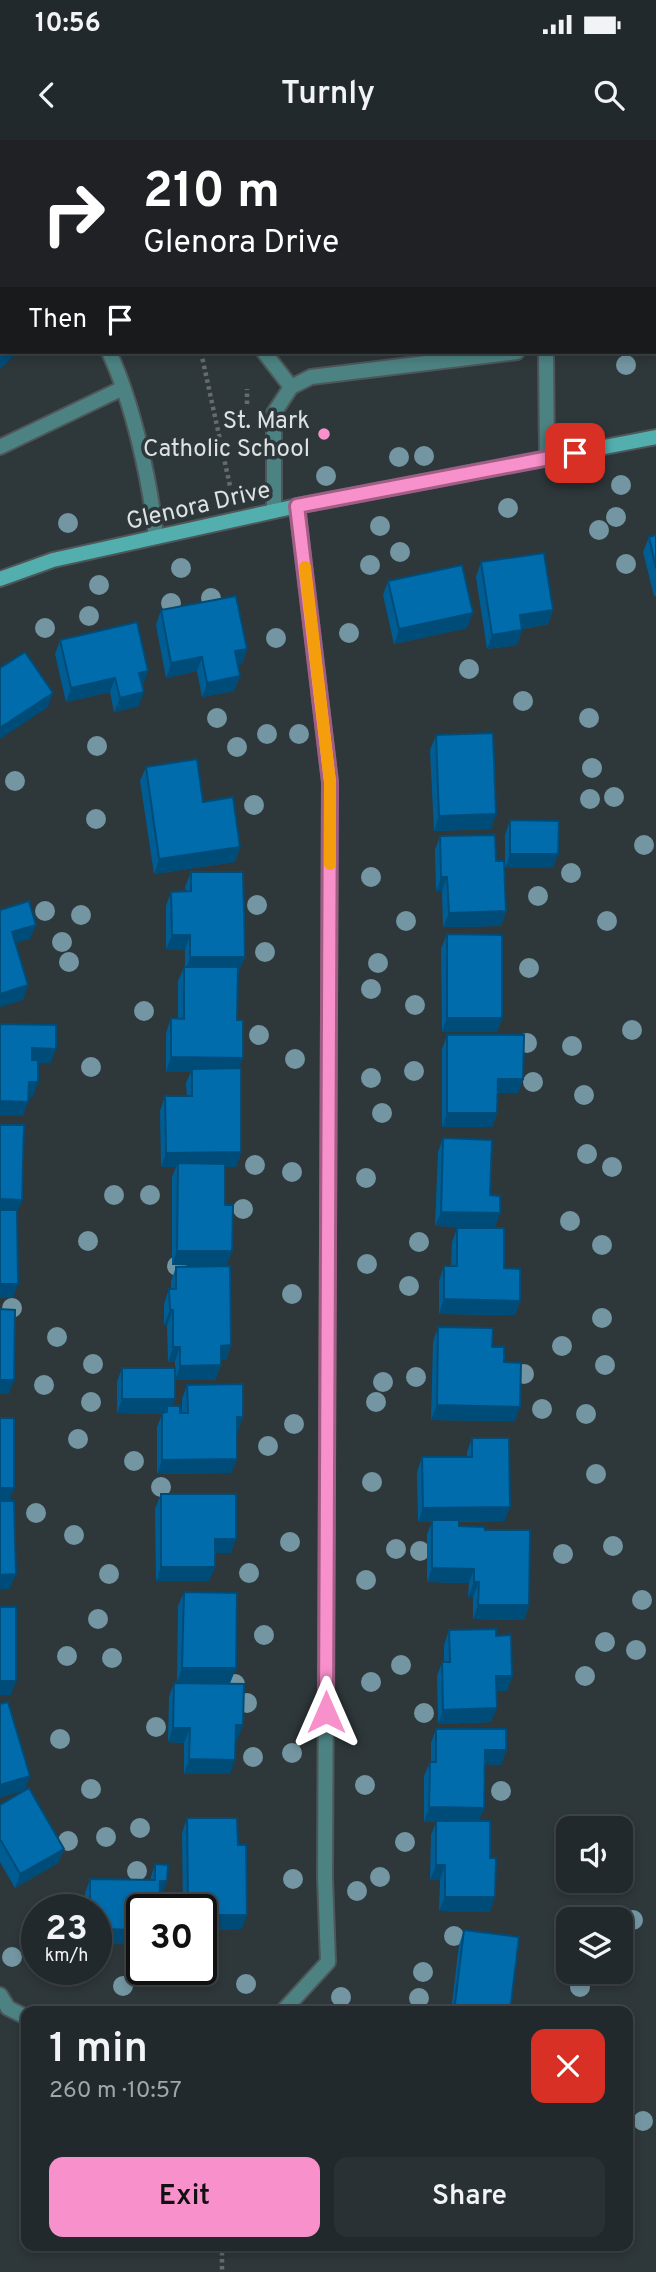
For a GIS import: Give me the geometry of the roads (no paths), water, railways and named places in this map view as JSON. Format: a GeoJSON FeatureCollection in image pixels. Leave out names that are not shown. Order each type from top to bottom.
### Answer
{"type":"FeatureCollection","features":[{"type":"Feature","properties":{"kind":"street"},"geometry":{"type":"LineString","coordinates":[[110,354],[123,388],[152,498],[156,537]]}},
{"type":"Feature","properties":{"kind":"street"},"geometry":{"type":"LineString","coordinates":[[266,354],[291,387]]}},
{"type":"Feature","properties":{"kind":"street"},"geometry":{"type":"LineString","coordinates":[[274,511],[274,413],[291,387],[311,377],[501,354]]}},
{"type":"Feature","properties":{"kind":"street"},"geometry":{"type":"LineString","coordinates":[[546,354],[547,458]]}},
{"type":"Feature","properties":{"kind":"street"},"geometry":{"type":"LineString","coordinates":[[0,446],[123,388]]}},
{"type":"Feature","properties":{"kind":"street","name":"Glenora Drive"},"geometry":{"type":"LineString","coordinates":[[0,579],[53,561],[297,506],[656,438]]}},
{"type":"Feature","properties":{"kind":"street"},"geometry":{"type":"LineString","coordinates":[[288,2006],[328,1962],[325,1877],[330,782],[297,506]]}},
{"type":"Feature","properties":{"kind":"street"},"geometry":{"type":"LineString","coordinates":[[0,1995],[8,2008],[21,2014]]}},
{"type":"Feature","properties":{"kind":"place","name":"St. Mark Catholic School"},"geometry":{"type":"Point","coordinates":[324,434]}}]}
